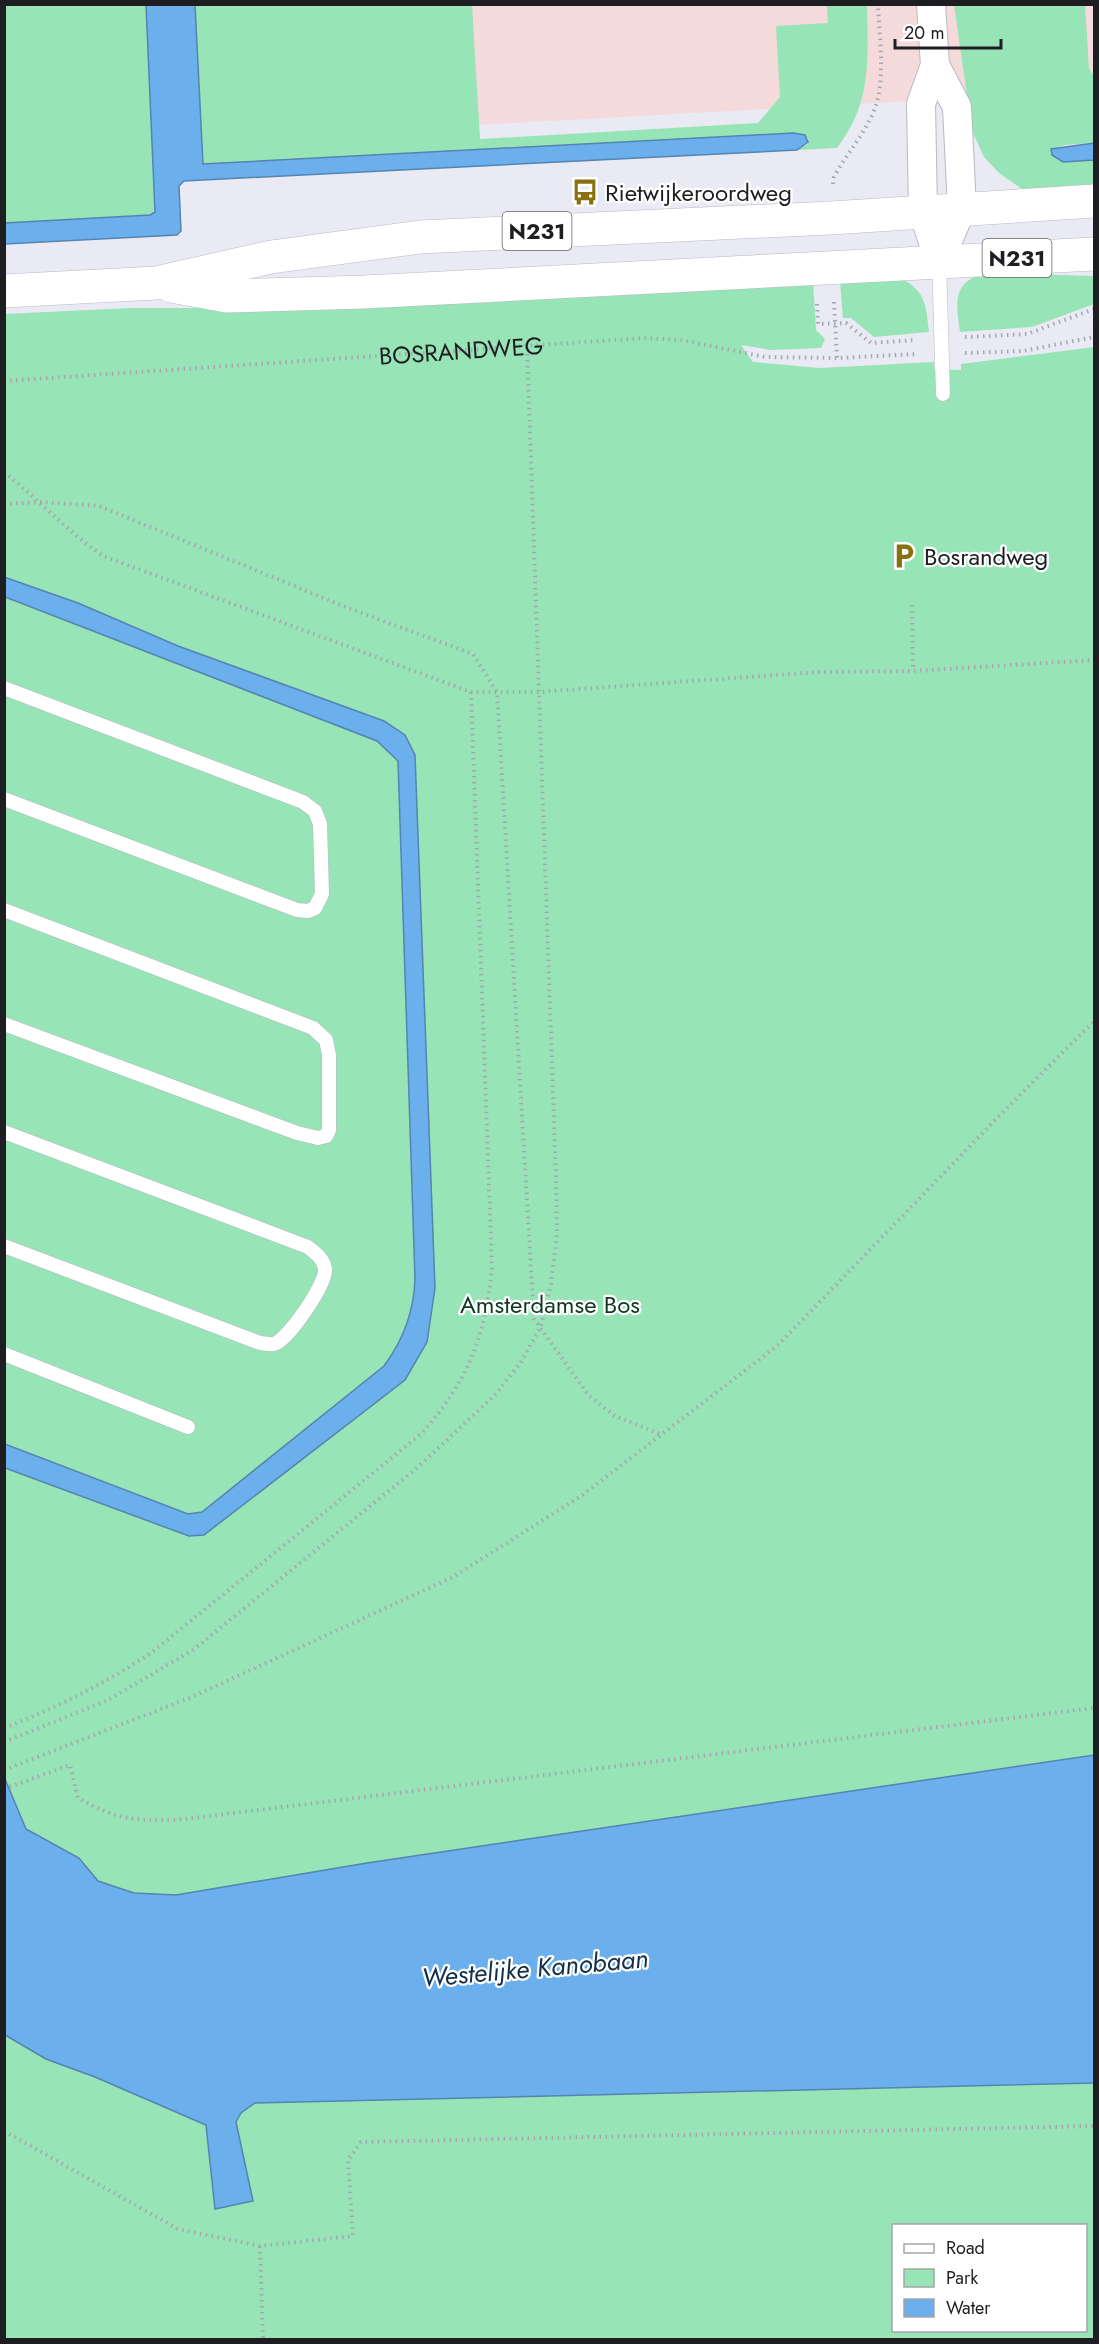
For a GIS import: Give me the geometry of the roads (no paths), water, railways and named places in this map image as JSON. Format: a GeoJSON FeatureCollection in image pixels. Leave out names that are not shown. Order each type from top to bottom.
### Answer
{"type":"FeatureCollection","features":[{"type":"Feature","properties":{"kind":"main road","name":"N231"},"geometry":{"type":"LineString","coordinates":[[4,291],[156,283],[272,257],[420,237],[1095,201]]}},
{"type":"Feature","properties":{"kind":"main road","name":"N231"},"geometry":{"type":"LineString","coordinates":[[156,283],[227,296],[364,292],[1095,254]]}},
{"type":"Feature","properties":{"kind":"street"},"geometry":{"type":"LineString","coordinates":[[931,4],[934,65],[921,104],[923,211],[939,261]]}},
{"type":"Feature","properties":{"kind":"street"},"geometry":{"type":"LineString","coordinates":[[934,65],[957,107],[962,208],[939,261]]}},
{"type":"Feature","properties":{"kind":"lane"},"geometry":{"type":"LineString","coordinates":[[939,261],[943,394]]}},
{"type":"Feature","properties":{"kind":"lane"},"geometry":{"type":"LineString","coordinates":[[4,688],[303,802],[315,811],[320,824],[322,894],[315,908],[308,911],[297,910],[4,799]]}},
{"type":"Feature","properties":{"kind":"lane"},"geometry":{"type":"LineString","coordinates":[[4,910],[313,1028],[326,1040],[329,1054],[329,1130],[326,1136],[318,1138],[297,1133],[4,1024]]}},
{"type":"Feature","properties":{"kind":"lane"},"geometry":{"type":"LineString","coordinates":[[4,1132],[308,1247],[321,1258],[326,1269],[322,1284],[288,1335],[274,1344],[260,1342],[4,1246]]}},
{"type":"Feature","properties":{"kind":"lane"},"geometry":{"type":"LineString","coordinates":[[4,1354],[189,1427]]}},
{"type":"Feature","properties":{"kind":"water"},"geometry":{"type":"Polygon","coordinates":[[[146,5],[195,5],[203,164],[793,133],[805,135],[808,142],[797,150],[184,181],[179,186],[181,231],[177,235],[5,244],[5,223],[150,215],[155,212],[146,5]]]}},
{"type":"Feature","properties":{"kind":"water"},"geometry":{"type":"Polygon","coordinates":[[[1094,143],[1094,160],[1063,162],[1052,155],[1051,149],[1094,143]]]}},
{"type":"Feature","properties":{"kind":"water"},"geometry":{"type":"Polygon","coordinates":[[[4,577],[78,603],[178,646],[384,721],[405,735],[415,755],[435,1288],[427,1342],[405,1380],[204,1535],[189,1536],[5,1468],[5,1444],[188,1514],[202,1512],[384,1366],[397,1346],[407,1325],[413,1303],[415,1279],[398,761],[377,741],[5,597],[4,577]]]}},
{"type":"Feature","properties":{"kind":"water","name":"Westelijke Kanobaan"},"geometry":{"type":"Polygon","coordinates":[[[1094,1755],[1094,2083],[255,2103],[241,2113],[236,2122],[253,2201],[215,2209],[206,2125],[95,2077],[46,2059],[5,2035],[5,1779],[26,1829],[79,1858],[98,1881],[134,1893],[176,1895],[367,1863],[1094,1755]]]}},
{"type":"Feature","properties":{"kind":"place","name":"Rietwijkeroordweg"},"geometry":{"type":"Point","coordinates":[585,192]}},
{"type":"Feature","properties":{"kind":"place","name":"Bosrandweg"},"geometry":{"type":"Point","coordinates":[904,556]}},
{"type":"Feature","properties":{"kind":"park label","name":"Amsterdamse Bos"},"geometry":{"type":"Point","coordinates":[550,1304]}}]}
